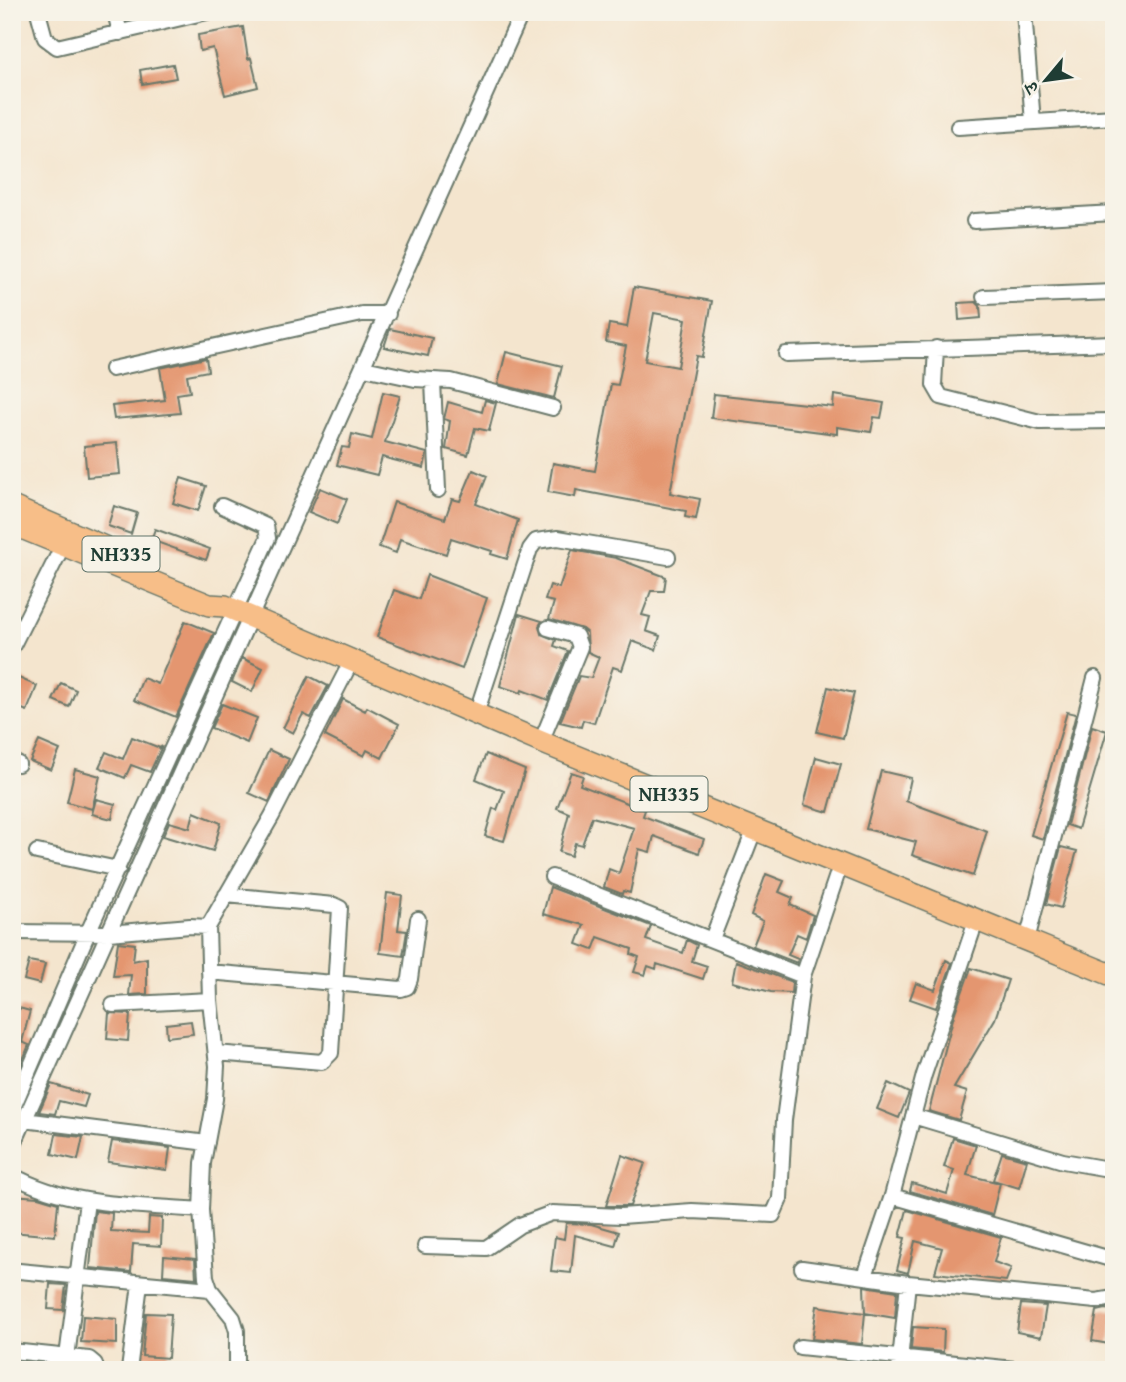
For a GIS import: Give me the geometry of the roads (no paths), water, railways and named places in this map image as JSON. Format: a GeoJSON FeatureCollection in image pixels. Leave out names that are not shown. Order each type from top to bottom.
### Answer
{"type":"FeatureCollection","features":[{"type":"Feature","properties":{"kind":"highway","name":"NH335"},"geometry":{"type":"LineString","coordinates":[[12,507],[214,593],[237,611]]}},
{"type":"Feature","properties":{"kind":"highway","name":"NH335"},"geometry":{"type":"LineString","coordinates":[[12,524],[209,605],[237,611],[541,742],[1114,976]]}},
{"type":"Feature","properties":{"kind":"street"},"geometry":{"type":"LineString","coordinates":[[38,12],[45,38],[57,47],[199,13]]}},
{"type":"Feature","properties":{"kind":"street"},"geometry":{"type":"LineString","coordinates":[[115,12],[120,33]]}},
{"type":"Feature","properties":{"kind":"street"},"geometry":{"type":"LineString","coordinates":[[12,1110],[99,932],[118,869],[237,611],[364,368],[522,12]]}},
{"type":"Feature","properties":{"kind":"street"},"geometry":{"type":"LineString","coordinates":[[1024,12],[1033,122]]}},
{"type":"Feature","properties":{"kind":"street"},"geometry":{"type":"LineString","coordinates":[[958,127],[1114,117]]}},
{"type":"Feature","properties":{"kind":"street"},"geometry":{"type":"LineString","coordinates":[[974,221],[1114,213]]}},
{"type":"Feature","properties":{"kind":"street"},"geometry":{"type":"LineString","coordinates":[[984,297],[1114,292]]}},
{"type":"Feature","properties":{"kind":"street"},"geometry":{"type":"LineString","coordinates":[[113,369],[362,314],[388,314]]}},
{"type":"Feature","properties":{"kind":"street"},"geometry":{"type":"LineString","coordinates":[[786,354],[1114,343]]}},
{"type":"Feature","properties":{"kind":"street"},"geometry":{"type":"LineString","coordinates":[[936,348],[934,385],[941,397],[1040,422],[1114,421]]}},
{"type":"Feature","properties":{"kind":"street"},"geometry":{"type":"LineString","coordinates":[[364,368],[452,382],[553,408]]}},
{"type":"Feature","properties":{"kind":"street"},"geometry":{"type":"LineString","coordinates":[[433,381],[438,490]]}},
{"type":"Feature","properties":{"kind":"street"},"geometry":{"type":"LineString","coordinates":[[12,1148],[99,932],[269,532],[258,521],[222,506]]}},
{"type":"Feature","properties":{"kind":"street"},"geometry":{"type":"LineString","coordinates":[[476,714],[530,549],[536,541],[558,538],[667,557]]}},
{"type":"Feature","properties":{"kind":"street"},"geometry":{"type":"LineString","coordinates":[[12,647],[63,545]]}},
{"type":"Feature","properties":{"kind":"street"},"geometry":{"type":"LineString","coordinates":[[541,742],[580,647],[576,636],[548,628]]}},
{"type":"Feature","properties":{"kind":"street"},"geometry":{"type":"LineString","coordinates":[[237,1370],[237,1331],[233,1318],[210,1289],[201,1210],[207,1143],[215,1100],[216,1053],[210,1000],[208,927],[272,816],[352,660]]}},
{"type":"Feature","properties":{"kind":"street"},"geometry":{"type":"LineString","coordinates":[[1027,940],[1095,678]]}},
{"type":"Feature","properties":{"kind":"street"},"geometry":{"type":"LineString","coordinates":[[712,939],[755,828]]}},
{"type":"Feature","properties":{"kind":"street"},"geometry":{"type":"LineString","coordinates":[[37,852],[118,869]]}},
{"type":"Feature","properties":{"kind":"street"},"geometry":{"type":"LineString","coordinates":[[425,1246],[486,1248],[520,1225],[552,1213],[621,1216],[692,1211],[773,1215],[779,1199],[784,1120],[803,976],[841,863]]}},
{"type":"Feature","properties":{"kind":"street"},"geometry":{"type":"LineString","coordinates":[[552,877],[803,976]]}},
{"type":"Feature","properties":{"kind":"street"},"geometry":{"type":"LineString","coordinates":[[216,1053],[322,1062],[331,1053],[337,984],[340,908],[334,905],[226,895]]}},
{"type":"Feature","properties":{"kind":"street"},"geometry":{"type":"LineString","coordinates":[[865,1276],[977,918]]}},
{"type":"Feature","properties":{"kind":"street"},"geometry":{"type":"LineString","coordinates":[[209,972],[392,990],[407,987],[418,919]]}},
{"type":"Feature","properties":{"kind":"street"},"geometry":{"type":"LineString","coordinates":[[12,932],[99,932],[208,927]]}},
{"type":"Feature","properties":{"kind":"street"},"geometry":{"type":"LineString","coordinates":[[113,1005],[210,1000]]}},
{"type":"Feature","properties":{"kind":"street"},"geometry":{"type":"LineString","coordinates":[[913,1116],[1050,1157],[1114,1170]]}},
{"type":"Feature","properties":{"kind":"street"},"geometry":{"type":"LineString","coordinates":[[24,1120],[207,1143]]}},
{"type":"Feature","properties":{"kind":"street"},"geometry":{"type":"LineString","coordinates":[[12,1175],[41,1189],[87,1201],[201,1210]]}},
{"type":"Feature","properties":{"kind":"street"},"geometry":{"type":"LineString","coordinates":[[892,1196],[1114,1260]]}},
{"type":"Feature","properties":{"kind":"street"},"geometry":{"type":"LineString","coordinates":[[67,1357],[87,1201]]}},
{"type":"Feature","properties":{"kind":"street"},"geometry":{"type":"LineString","coordinates":[[802,1268],[908,1283],[1096,1301],[1114,1298]]}},
{"type":"Feature","properties":{"kind":"street"},"geometry":{"type":"LineString","coordinates":[[19,1271],[210,1289]]}},
{"type":"Feature","properties":{"kind":"street"},"geometry":{"type":"LineString","coordinates":[[900,1364],[908,1283]]}},
{"type":"Feature","properties":{"kind":"street"},"geometry":{"type":"LineString","coordinates":[[129,1370],[141,1284]]}},
{"type":"Feature","properties":{"kind":"street"},"geometry":{"type":"LineString","coordinates":[[800,1347],[900,1364],[1024,1370]]}},
{"type":"Feature","properties":{"kind":"street"},"geometry":{"type":"LineString","coordinates":[[12,1352],[89,1359],[95,1364],[96,1370]]}}]}
